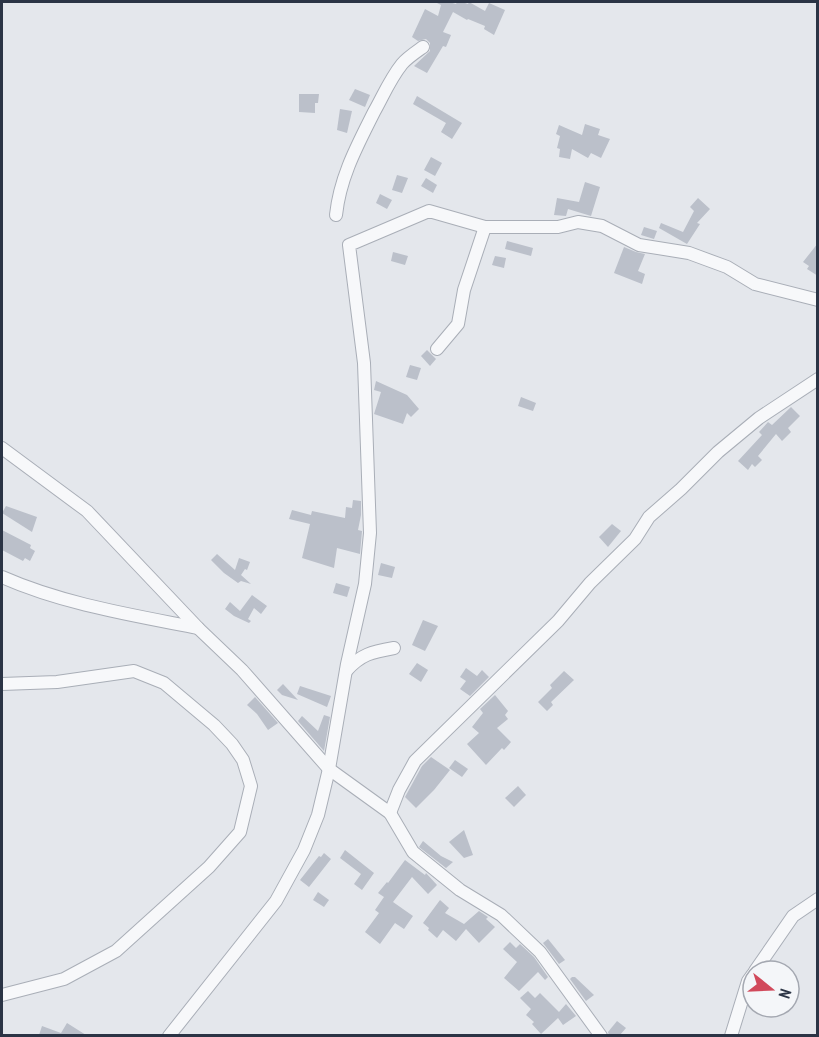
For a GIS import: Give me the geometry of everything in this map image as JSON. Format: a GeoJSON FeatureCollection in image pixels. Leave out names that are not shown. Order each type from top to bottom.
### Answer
{"type":"FeatureCollection","features":[{"type":"Feature","properties":{"kind":"street"},"geometry":{"type":"LineString","coordinates":[[336,215],[338,194],[346,168],[375,111],[403,63],[423,47]]}},
{"type":"Feature","properties":{"kind":"street"},"geometry":{"type":"LineString","coordinates":[[169,1035],[276,901],[304,850],[318,815],[329,769],[345,671],[365,584],[370,533],[364,363],[349,245],[429,211],[485,227],[558,227],[578,222],[602,226],[639,245],[689,253],[727,267],[755,284],[818,300]]}},
{"type":"Feature","properties":{"kind":"street"},"geometry":{"type":"LineString","coordinates":[[437,349],[458,324],[464,290],[485,227]]}},
{"type":"Feature","properties":{"kind":"street"},"geometry":{"type":"LineString","coordinates":[[390,813],[399,790],[415,761],[558,621],[590,583],[634,539],[649,517],[718,452],[759,418],[818,379]]}},
{"type":"Feature","properties":{"kind":"street"},"geometry":{"type":"LineString","coordinates":[[2,447],[87,511],[198,628],[242,670],[329,769],[390,813],[413,852],[460,890],[501,915],[540,951],[602,1035]]}},
{"type":"Feature","properties":{"kind":"street"},"geometry":{"type":"LineString","coordinates":[[2,577],[24,587],[110,611],[198,628]]}},
{"type":"Feature","properties":{"kind":"street"},"geometry":{"type":"LineString","coordinates":[[345,671],[362,656],[394,648]]}},
{"type":"Feature","properties":{"kind":"street"},"geometry":{"type":"LineString","coordinates":[[2,684],[57,682],[134,671],[164,682],[214,724],[232,744],[243,760],[251,786],[240,832],[208,867],[116,951],[64,979],[2,995]]}},
{"type":"Feature","properties":{"kind":"street"},"geometry":{"type":"LineString","coordinates":[[764,959],[793,916],[818,899]]}},
{"type":"Feature","properties":{"kind":"street"},"geometry":{"type":"LineString","coordinates":[[731,1035],[741,1003]]}},
{"type":"Feature","properties":{"kind":"building"},"geometry":{"type":"Polygon","coordinates":[[[435,2],[468,4],[469,2],[485,11],[489,3],[505,10],[494,35],[484,29],[485,26],[453,12],[443,32],[451,35],[446,47],[443,46],[427,73],[414,66],[430,51],[430,43],[426,39],[418,41],[412,37],[425,9],[438,16],[441,5],[435,2]]]}},
{"type":"Feature","properties":{"kind":"building"},"geometry":{"type":"Polygon","coordinates":[[[355,89],[370,95],[365,107],[349,100],[355,89]]]}},
{"type":"Feature","properties":{"kind":"building"},"geometry":{"type":"Polygon","coordinates":[[[299,94],[319,94],[318,103],[315,103],[315,113],[299,112],[299,94]]]}},
{"type":"Feature","properties":{"kind":"building"},"geometry":{"type":"Polygon","coordinates":[[[417,96],[462,123],[452,139],[441,132],[446,123],[413,104],[417,96]]]}},
{"type":"Feature","properties":{"kind":"building"},"geometry":{"type":"Polygon","coordinates":[[[340,109],[352,111],[347,133],[337,130],[340,109]]]}},
{"type":"Feature","properties":{"kind":"building"},"geometry":{"type":"Polygon","coordinates":[[[585,124],[600,129],[598,135],[610,139],[601,158],[591,153],[588,158],[572,149],[570,159],[559,157],[560,149],[557,148],[560,136],[556,134],[559,125],[582,135],[585,124]]]}},
{"type":"Feature","properties":{"kind":"building"},"geometry":{"type":"Polygon","coordinates":[[[431,157],[442,163],[435,176],[424,170],[431,157]]]}},
{"type":"Feature","properties":{"kind":"building"},"geometry":{"type":"Polygon","coordinates":[[[397,175],[408,178],[402,193],[392,190],[397,175]]]}},
{"type":"Feature","properties":{"kind":"building"},"geometry":{"type":"Polygon","coordinates":[[[426,178],[437,185],[433,193],[421,186],[426,178]]]}},
{"type":"Feature","properties":{"kind":"building"},"geometry":{"type":"Polygon","coordinates":[[[585,182],[600,187],[591,216],[568,209],[566,216],[554,215],[557,198],[579,202],[585,182]]]}},
{"type":"Feature","properties":{"kind":"building"},"geometry":{"type":"Polygon","coordinates":[[[380,194],[392,200],[387,209],[376,203],[380,194]]]}},
{"type":"Feature","properties":{"kind":"building"},"geometry":{"type":"Polygon","coordinates":[[[698,198],[710,209],[697,223],[700,224],[687,244],[659,228],[661,223],[683,232],[694,211],[690,207],[698,198]]]}},
{"type":"Feature","properties":{"kind":"building"},"geometry":{"type":"Polygon","coordinates":[[[644,227],[657,231],[654,239],[641,235],[644,227]]]}},
{"type":"Feature","properties":{"kind":"building"},"geometry":{"type":"Polygon","coordinates":[[[507,241],[533,248],[531,256],[505,249],[507,241]]]}},
{"type":"Feature","properties":{"kind":"building"},"geometry":{"type":"Polygon","coordinates":[[[818,243],[818,276],[807,269],[809,266],[803,262],[818,243]]]}},
{"type":"Feature","properties":{"kind":"building"},"geometry":{"type":"Polygon","coordinates":[[[624,247],[645,254],[638,271],[645,274],[642,284],[614,273],[624,247]]]}},
{"type":"Feature","properties":{"kind":"building"},"geometry":{"type":"Polygon","coordinates":[[[393,252],[408,256],[405,265],[391,261],[393,252]]]}},
{"type":"Feature","properties":{"kind":"building"},"geometry":{"type":"Polygon","coordinates":[[[495,256],[506,258],[504,268],[492,265],[495,256]]]}},
{"type":"Feature","properties":{"kind":"building"},"geometry":{"type":"Polygon","coordinates":[[[427,350],[436,359],[430,366],[421,356],[427,350]]]}},
{"type":"Feature","properties":{"kind":"building"},"geometry":{"type":"Polygon","coordinates":[[[410,365],[421,368],[417,380],[406,377],[410,365]]]}},
{"type":"Feature","properties":{"kind":"building"},"geometry":{"type":"Polygon","coordinates":[[[376,381],[407,395],[419,409],[411,417],[407,413],[403,424],[374,414],[381,392],[374,390],[376,381]]]}},
{"type":"Feature","properties":{"kind":"building"},"geometry":{"type":"Polygon","coordinates":[[[521,397],[536,403],[533,411],[518,406],[521,397]]]}},
{"type":"Feature","properties":{"kind":"building"},"geometry":{"type":"Polygon","coordinates":[[[791,407],[800,416],[788,428],[791,432],[782,441],[776,434],[758,456],[762,460],[755,467],[752,464],[748,470],[738,461],[762,435],[759,432],[768,422],[772,425],[791,407]]]}},
{"type":"Feature","properties":{"kind":"building"},"geometry":{"type":"Polygon","coordinates":[[[353,500],[361,501],[358,530],[362,531],[360,554],[337,548],[334,568],[302,558],[310,524],[289,519],[292,510],[311,515],[312,511],[345,518],[346,507],[352,508],[353,500]]]}},
{"type":"Feature","properties":{"kind":"building"},"geometry":{"type":"Polygon","coordinates":[[[6,506],[37,517],[32,532],[2,513],[6,506]]]}},
{"type":"Feature","properties":{"kind":"building"},"geometry":{"type":"Polygon","coordinates":[[[612,524],[621,531],[608,547],[599,537],[612,524]]]}},
{"type":"Feature","properties":{"kind":"building"},"geometry":{"type":"Polygon","coordinates":[[[2,530],[31,545],[30,548],[35,551],[30,561],[25,558],[23,561],[2,550],[2,530]]]}},
{"type":"Feature","properties":{"kind":"building"},"geometry":{"type":"Polygon","coordinates":[[[217,554],[235,570],[239,558],[250,562],[247,570],[245,569],[241,575],[251,584],[241,581],[238,583],[224,573],[211,560],[217,554]]]}},
{"type":"Feature","properties":{"kind":"building"},"geometry":{"type":"Polygon","coordinates":[[[381,563],[395,567],[392,578],[378,575],[381,563]]]}},
{"type":"Feature","properties":{"kind":"building"},"geometry":{"type":"Polygon","coordinates":[[[336,583],[350,587],[347,597],[333,593],[336,583]]]}},
{"type":"Feature","properties":{"kind":"building"},"geometry":{"type":"Polygon","coordinates":[[[252,595],[267,606],[261,614],[254,608],[248,619],[251,621],[249,623],[225,609],[230,602],[240,611],[252,595]]]}},
{"type":"Feature","properties":{"kind":"building"},"geometry":{"type":"Polygon","coordinates":[[[423,620],[438,626],[425,651],[412,645],[423,620]]]}},
{"type":"Feature","properties":{"kind":"building"},"geometry":{"type":"Polygon","coordinates":[[[417,663],[428,670],[421,682],[409,674],[417,663]]]}},
{"type":"Feature","properties":{"kind":"building"},"geometry":{"type":"Polygon","coordinates":[[[466,668],[477,676],[482,670],[489,677],[470,696],[460,689],[466,681],[460,677],[466,668]]]}},
{"type":"Feature","properties":{"kind":"building"},"geometry":{"type":"Polygon","coordinates":[[[564,671],[574,680],[551,702],[553,705],[547,711],[538,702],[564,671]]]}},
{"type":"Feature","properties":{"kind":"building"},"geometry":{"type":"Polygon","coordinates":[[[283,684],[298,700],[282,695],[277,690],[283,684]]]}},
{"type":"Feature","properties":{"kind":"building"},"geometry":{"type":"Polygon","coordinates":[[[300,686],[331,696],[327,707],[297,694],[300,686]]]}},
{"type":"Feature","properties":{"kind":"building"},"geometry":{"type":"Polygon","coordinates":[[[495,695],[508,711],[505,715],[508,719],[497,728],[511,742],[486,765],[467,744],[479,733],[472,727],[483,713],[480,709],[495,695]]]}},
{"type":"Feature","properties":{"kind":"building"},"geometry":{"type":"Polygon","coordinates":[[[255,697],[278,723],[268,730],[257,714],[247,705],[255,697]]]}},
{"type":"Feature","properties":{"kind":"building"},"geometry":{"type":"Polygon","coordinates":[[[324,715],[330,717],[324,751],[298,721],[302,716],[318,731],[324,715]]]}},
{"type":"Feature","properties":{"kind":"building"},"geometry":{"type":"Polygon","coordinates":[[[431,757],[450,770],[416,808],[405,797],[422,766],[431,757]]]}},
{"type":"Feature","properties":{"kind":"building"},"geometry":{"type":"Polygon","coordinates":[[[455,760],[468,769],[462,777],[449,768],[455,760]]]}},
{"type":"Feature","properties":{"kind":"building"},"geometry":{"type":"Polygon","coordinates":[[[518,786],[526,795],[514,807],[505,798],[518,786]]]}},
{"type":"Feature","properties":{"kind":"building"},"geometry":{"type":"Polygon","coordinates":[[[464,830],[473,855],[464,858],[449,842],[464,830]]]}},
{"type":"Feature","properties":{"kind":"building"},"geometry":{"type":"Polygon","coordinates":[[[423,841],[441,856],[453,862],[446,868],[419,847],[423,841]]]}},
{"type":"Feature","properties":{"kind":"building"},"geometry":{"type":"Polygon","coordinates":[[[345,850],[374,873],[362,890],[354,884],[361,874],[340,858],[345,850]]]}},
{"type":"Feature","properties":{"kind":"building"},"geometry":{"type":"Polygon","coordinates":[[[324,853],[331,859],[309,887],[300,880],[324,853]]]}},
{"type":"Feature","properties":{"kind":"building"},"geometry":{"type":"Polygon","coordinates":[[[405,860],[425,875],[426,873],[437,885],[428,894],[412,877],[393,902],[413,916],[404,929],[395,923],[380,944],[365,932],[379,913],[375,910],[384,897],[378,893],[405,860]]]}},
{"type":"Feature","properties":{"kind":"building"},"geometry":{"type":"Polygon","coordinates":[[[318,892],[329,900],[324,907],[313,900],[318,892]]]}},
{"type":"Feature","properties":{"kind":"building"},"geometry":{"type":"Polygon","coordinates":[[[440,900],[449,908],[445,913],[464,924],[479,911],[488,917],[486,919],[495,927],[479,943],[466,929],[456,941],[443,930],[437,938],[423,923],[440,900]]]}},
{"type":"Feature","properties":{"kind":"building"},"geometry":{"type":"Polygon","coordinates":[[[548,939],[565,960],[559,964],[543,943],[548,939]]]}},
{"type":"Feature","properties":{"kind":"building"},"geometry":{"type":"Polygon","coordinates":[[[510,942],[516,948],[520,944],[534,957],[548,977],[545,980],[538,972],[519,991],[504,978],[517,962],[503,949],[510,942]]]}},
{"type":"Feature","properties":{"kind":"building"},"geometry":{"type":"Polygon","coordinates":[[[575,977],[594,995],[586,1001],[570,979],[575,977]]]}},
{"type":"Feature","properties":{"kind":"building"},"geometry":{"type":"Polygon","coordinates":[[[528,991],[535,998],[540,993],[559,1012],[566,1004],[576,1016],[563,1025],[558,1018],[541,1034],[532,1024],[534,1022],[526,1015],[531,1009],[520,998],[528,991]]]}},
{"type":"Feature","properties":{"kind":"building"},"geometry":{"type":"Polygon","coordinates":[[[617,1021],[626,1028],[620,1035],[609,1035],[608,1032],[617,1021]]]}},
{"type":"Feature","properties":{"kind":"building"},"geometry":{"type":"Polygon","coordinates":[[[67,1023],[86,1035],[39,1035],[42,1026],[61,1033],[67,1023]]]}}]}
